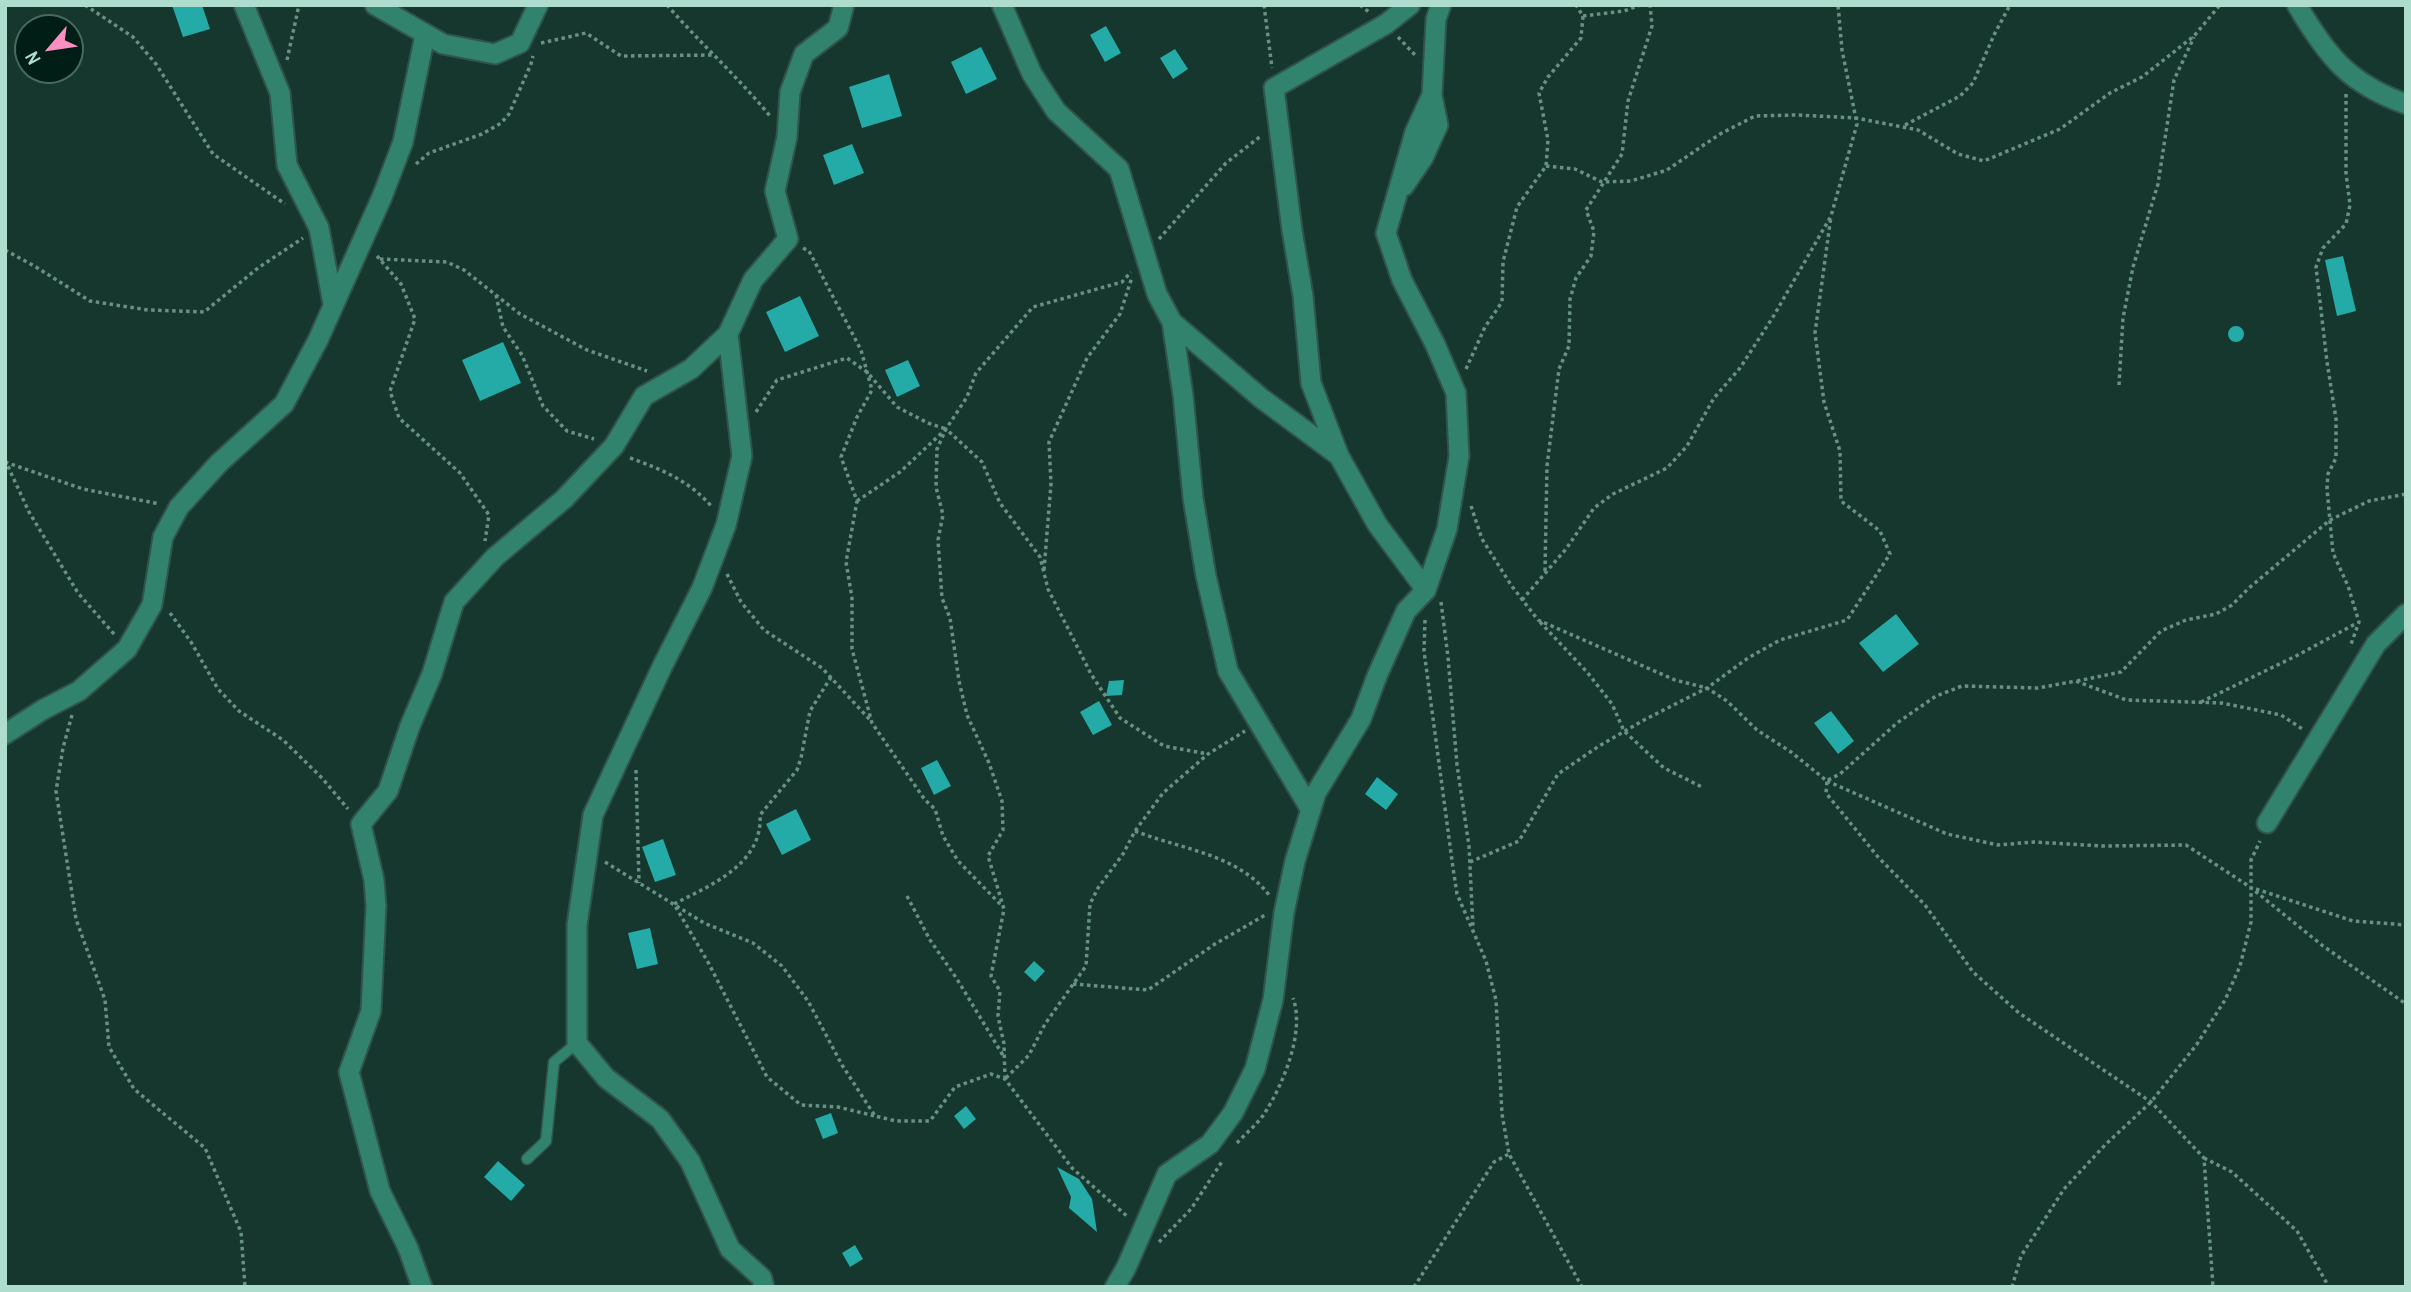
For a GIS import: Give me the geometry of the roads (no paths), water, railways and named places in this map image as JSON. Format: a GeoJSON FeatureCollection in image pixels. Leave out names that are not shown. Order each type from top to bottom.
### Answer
{"type":"FeatureCollection","features":[{"type":"Feature","properties":{"kind":"street"},"geometry":{"type":"LineString","coordinates":[[244,5],[280,93],[287,165],[319,228],[333,304]]}},
{"type":"Feature","properties":{"kind":"street"},"geometry":{"type":"LineString","coordinates":[[375,5],[443,44],[495,54],[520,43],[538,5]]}},
{"type":"Feature","properties":{"kind":"street"},"geometry":{"type":"LineString","coordinates":[[422,1287],[408,1248],[380,1191],[349,1072],[370,1011],[376,906],[374,880],[361,824],[388,791],[410,726],[432,674],[454,602],[495,557],[564,499],[614,446],[644,396],[691,369],[728,334],[753,281],[788,239],[775,191],[787,137],[790,92],[804,54],[838,28],[844,5]]}},
{"type":"Feature","properties":{"kind":"street"},"geometry":{"type":"LineString","coordinates":[[1002,5],[1032,74],[1056,111],[1119,169],[1157,294],[1172,322],[1183,395],[1193,498],[1206,576],[1228,671],[1311,810]]}},
{"type":"Feature","properties":{"kind":"street"},"geometry":{"type":"LineString","coordinates":[[1410,5],[1386,24],[1274,88],[1303,296],[1311,383],[1339,456],[1377,524],[1426,590]]}},
{"type":"Feature","properties":{"kind":"street"},"geometry":{"type":"LineString","coordinates":[[1115,1287],[1167,1174],[1210,1144],[1233,1113],[1255,1069],[1273,1000],[1281,910],[1317,793],[1361,719],[1406,611],[1426,590],[1447,529],[1459,456],[1456,393],[1435,344],[1402,280],[1386,233],[1415,132],[1432,94],[1436,19],[1441,5]]}},
{"type":"Feature","properties":{"kind":"street"},"geometry":{"type":"LineString","coordinates":[[2297,5],[2315,37],[2347,73],[2381,95],[2406,104]]}},
{"type":"Feature","properties":{"kind":"street"},"geometry":{"type":"LineString","coordinates":[[5,734],[79,691],[127,649],[152,605],[163,537],[179,507],[219,463],[284,404],[318,340],[382,197],[403,142],[425,35]]}},
{"type":"Feature","properties":{"kind":"street"},"geometry":{"type":"LineString","coordinates":[[1172,322],[1261,398],[1339,456]]}},
{"type":"Feature","properties":{"kind":"street"},"geometry":{"type":"LineString","coordinates":[[728,334],[742,456],[726,525],[702,589],[593,815],[577,925],[577,1043],[606,1078],[660,1119],[690,1160],[730,1249],[762,1278],[764,1287]]}},
{"type":"Feature","properties":{"kind":"street"},"geometry":{"type":"LineString","coordinates":[[2267,822],[2376,644],[2406,614]]}},
{"type":"Feature","properties":{"kind":"lane"},"geometry":{"type":"LineString","coordinates":[[527,1159],[546,1141],[554,1062],[577,1043]]}}]}
